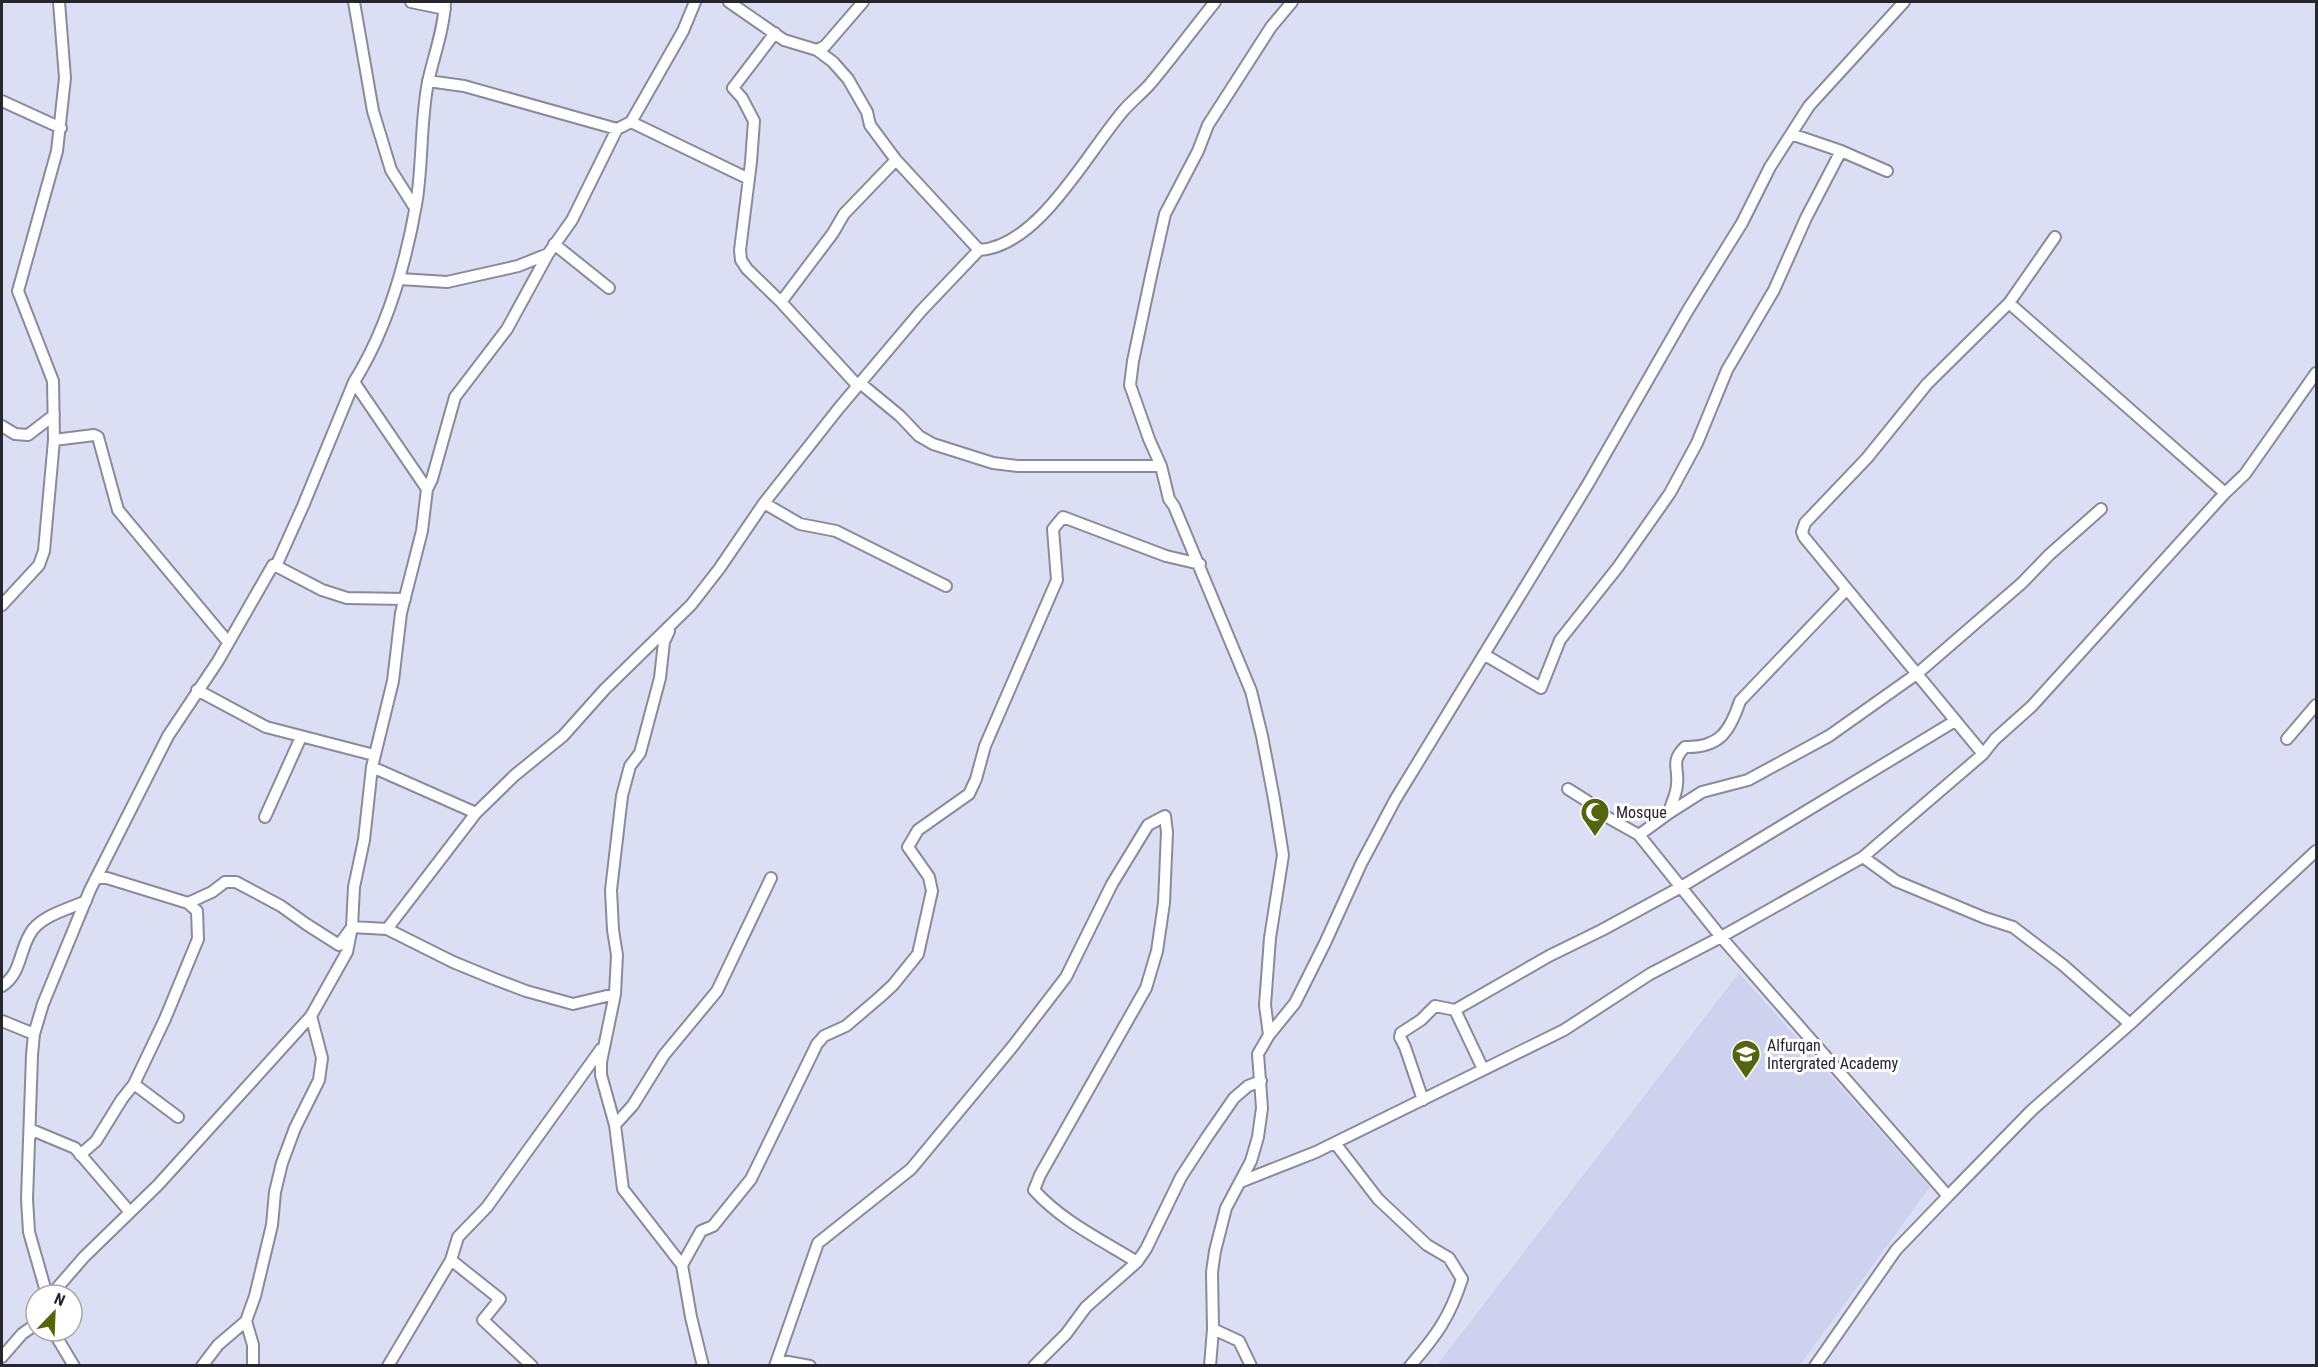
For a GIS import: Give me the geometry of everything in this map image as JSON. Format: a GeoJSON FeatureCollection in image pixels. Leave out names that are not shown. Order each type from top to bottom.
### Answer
{"type":"FeatureCollection","features":[{"type":"Feature","properties":{"kind":"street"},"geometry":{"type":"LineString","coordinates":[[2,605],[42,559],[54,440],[53,381],[18,291],[57,151],[61,128],[65,78],[58,2]]}},
{"type":"Feature","properties":{"kind":"street"},"geometry":{"type":"LineString","coordinates":[[354,2],[376,120],[391,170],[415,208]]}},
{"type":"Feature","properties":{"kind":"street"},"geometry":{"type":"LineString","coordinates":[[90,890],[168,736],[273,566],[276,566],[354,382],[371,352],[400,279],[415,208],[428,81],[445,5],[411,2]]}},
{"type":"Feature","properties":{"kind":"street"},"geometry":{"type":"LineString","coordinates":[[60,1283],[129,1211],[158,1185],[311,1016],[347,952],[352,927],[354,887],[364,840],[372,767],[393,681],[401,613],[422,531],[427,489],[432,479],[455,397],[507,329],[548,254],[572,220],[617,129],[631,122],[683,31],[695,2]]}},
{"type":"Feature","properties":{"kind":"street"},"geometry":{"type":"LineString","coordinates":[[729,2],[784,40],[794,45],[817,50],[834,62],[848,79],[867,112],[870,124],[896,160],[980,250]]}},
{"type":"Feature","properties":{"kind":"street"},"geometry":{"type":"LineString","coordinates":[[817,50],[825,46],[863,2]]}},
{"type":"Feature","properties":{"kind":"street"},"geometry":{"type":"LineString","coordinates":[[387,929],[476,813],[515,775],[563,736],[605,689],[691,605],[719,569],[764,503],[921,311],[980,250],[993,249],[1006,242],[1030,226],[1048,208],[1113,124],[1150,84],[1215,2]]}},
{"type":"Feature","properties":{"kind":"street"},"geometry":{"type":"LineString","coordinates":[[1269,1035],[1265,1005],[1270,938],[1283,855],[1262,736],[1251,691],[1200,564],[1169,499],[1161,466],[1130,385],[1138,336],[1166,214],[1198,151],[1208,125],[1271,27],[1292,2]]}},
{"type":"Feature","properties":{"kind":"street"},"geometry":{"type":"LineString","coordinates":[[1210,1365],[1213,1329],[1212,1272],[1215,1251],[1226,1208],[1251,1161],[1258,1137],[1262,1108],[1258,1054],[1269,1035],[1295,1003],[1326,943],[1360,864],[1395,800],[1588,484],[1688,310],[1742,223],[1770,167],[1809,106],[1904,2]]}},
{"type":"Feature","properties":{"kind":"street"},"geometry":{"type":"LineString","coordinates":[[775,33],[733,88],[742,98],[754,121],[740,249],[741,260],[747,269],[859,384],[900,416],[919,436],[933,444],[993,463],[1041,466],[1161,466]]}},
{"type":"Feature","properties":{"kind":"street"},"geometry":{"type":"LineString","coordinates":[[428,81],[464,86],[617,129]]}},
{"type":"Feature","properties":{"kind":"street"},"geometry":{"type":"LineString","coordinates":[[2,101],[61,128]]}},
{"type":"Feature","properties":{"kind":"street"},"geometry":{"type":"LineString","coordinates":[[631,122],[749,179]]}},
{"type":"Feature","properties":{"kind":"street"},"geometry":{"type":"LineString","coordinates":[[1791,134],[1841,151],[1887,171]]}},
{"type":"Feature","properties":{"kind":"street"},"geometry":{"type":"LineString","coordinates":[[1485,655],[1541,688],[1560,640],[1618,567],[1670,493],[1697,443],[1727,370],[1774,290],[1806,218],[1841,151]]}},
{"type":"Feature","properties":{"kind":"street"},"geometry":{"type":"LineString","coordinates":[[781,302],[844,214],[896,160]]}},
{"type":"Feature","properties":{"kind":"street"},"geometry":{"type":"LineString","coordinates":[[1983,754],[1918,673],[1846,590],[1802,532],[1805,523],[1867,458],[1927,384],[2009,303],[2055,237]]}},
{"type":"Feature","properties":{"kind":"street"},"geometry":{"type":"LineString","coordinates":[[555,244],[609,288]]}},
{"type":"Feature","properties":{"kind":"street"},"geometry":{"type":"LineString","coordinates":[[400,279],[447,282],[518,266],[548,254]]}},
{"type":"Feature","properties":{"kind":"street"},"geometry":{"type":"LineString","coordinates":[[2009,303],[2225,493]]}},
{"type":"Feature","properties":{"kind":"street"},"geometry":{"type":"LineString","coordinates":[[1240,1182],[1316,1152],[1564,1030],[1650,974],[1863,857],[1983,754],[2032,706],[2225,493],[2245,474],[2316,373]]}},
{"type":"Feature","properties":{"kind":"street"},"geometry":{"type":"LineString","coordinates":[[354,382],[427,489]]}},
{"type":"Feature","properties":{"kind":"street"},"geometry":{"type":"LineString","coordinates":[[2,426],[15,434],[28,435],[54,415]]}},
{"type":"Feature","properties":{"kind":"street"},"geometry":{"type":"LineString","coordinates":[[54,440],[94,435],[98,437],[118,510],[228,642]]}},
{"type":"Feature","properties":{"kind":"street"},"geometry":{"type":"LineString","coordinates":[[764,503],[800,524],[836,531],[946,586]]}},
{"type":"Feature","properties":{"kind":"street"},"geometry":{"type":"LineString","coordinates":[[1639,835],[1702,792],[1748,780],[1829,736],[1918,673],[2022,583],[2049,555],[2102,509]]}},
{"type":"Feature","properties":{"kind":"street"},"geometry":{"type":"LineString","coordinates":[[682,1265],[701,1231],[712,1226],[751,1179],[817,1044],[824,1036],[846,1026],[880,997],[918,954],[932,891],[929,877],[908,848],[918,830],[969,794],[976,779],[985,746],[1057,580],[1053,530],[1063,517],[1166,556],[1200,564]]}},
{"type":"Feature","properties":{"kind":"street"},"geometry":{"type":"LineString","coordinates":[[276,566],[314,586],[347,598],[405,599]]}},
{"type":"Feature","properties":{"kind":"street"},"geometry":{"type":"LineString","coordinates":[[1669,813],[1677,784],[1675,764],[1678,754],[1685,747],[1699,748],[1716,742],[1732,724],[1740,701],[1846,590]]}},
{"type":"Feature","properties":{"kind":"street"},"geometry":{"type":"LineString","coordinates":[[673,624],[664,642],[660,678],[640,753],[630,766],[622,796],[611,890],[617,955],[615,994],[601,1062],[601,1075],[615,1125],[623,1188],[682,1265],[691,1317],[703,1365]]}},
{"type":"Feature","properties":{"kind":"street"},"geometry":{"type":"LineString","coordinates":[[197,690],[266,727],[374,755]]}},
{"type":"Feature","properties":{"kind":"street"},"geometry":{"type":"LineString","coordinates":[[2287,739],[2316,705]]}},
{"type":"Feature","properties":{"kind":"street"},"geometry":{"type":"LineString","coordinates":[[1423,1100],[1400,1037],[1401,1033],[1421,1020],[1435,1006],[1455,1010],[1530,966],[1602,930],[1681,886],[1955,721]]}},
{"type":"Feature","properties":{"kind":"street"},"geometry":{"type":"LineString","coordinates":[[265,817],[301,737]]}},
{"type":"Feature","properties":{"kind":"street"},"geometry":{"type":"LineString","coordinates":[[372,767],[476,813]]}},
{"type":"Feature","properties":{"kind":"street"},"geometry":{"type":"LineString","coordinates":[[1568,789],[1600,813],[1639,835],[1721,937],[1948,1196]]}},
{"type":"Feature","properties":{"kind":"street"},"geometry":{"type":"LineString","coordinates":[[810,1365],[776,1363],[818,1243],[911,1169],[1013,1046],[1066,977],[1112,884],[1148,825],[1165,816],[1167,832],[1164,903],[1157,951],[1146,988],[1040,1175],[1034,1190],[1051,1208],[1075,1226],[1137,1262]]}},
{"type":"Feature","properties":{"kind":"street"},"geometry":{"type":"LineString","coordinates":[[1815,1365],[1896,1250],[1948,1196],[2032,1110],[2130,1024],[2316,851]]}},
{"type":"Feature","properties":{"kind":"street"},"geometry":{"type":"LineString","coordinates":[[1863,857],[1896,881],[1985,918],[2013,927],[2063,965],[2130,1024]]}},
{"type":"Feature","properties":{"kind":"street"},"geometry":{"type":"LineString","coordinates":[[45,1283],[29,1232],[27,1199],[34,1034],[52,980],[90,890],[96,878],[107,878],[188,903],[197,911],[198,939],[165,1019],[134,1084],[122,1098],[96,1141],[80,1155]]}},
{"type":"Feature","properties":{"kind":"street"},"geometry":{"type":"LineString","coordinates":[[615,1125],[633,1105],[664,1055],[717,991],[771,878]]}},
{"type":"Feature","properties":{"kind":"street"},"geometry":{"type":"LineString","coordinates":[[188,903],[206,895],[225,882],[236,882],[281,906],[339,945],[352,927]]}},
{"type":"Feature","properties":{"kind":"street"},"geometry":{"type":"LineString","coordinates":[[2,987],[16,973],[29,934],[38,923],[86,901]]}},
{"type":"Feature","properties":{"kind":"street"},"geometry":{"type":"LineString","coordinates":[[352,927],[387,929],[482,974],[526,991],[573,1005],[615,994]]}},
{"type":"Feature","properties":{"kind":"street"},"geometry":{"type":"LineString","coordinates":[[1455,1010],[1483,1069]]}},
{"type":"Feature","properties":{"kind":"street"},"geometry":{"type":"LineString","coordinates":[[202,1365],[218,1345],[246,1321],[272,1225],[275,1192],[282,1163],[295,1128],[319,1080],[322,1058],[311,1016]]}},
{"type":"Feature","properties":{"kind":"street"},"geometry":{"type":"LineString","coordinates":[[2,1021],[34,1034]]}},
{"type":"Feature","properties":{"kind":"street"},"geometry":{"type":"LineString","coordinates":[[388,1365],[451,1260],[458,1237],[487,1207],[605,1044]]}},
{"type":"Feature","properties":{"kind":"street"},"geometry":{"type":"LineString","coordinates":[[1034,1365],[1066,1334],[1086,1308],[1137,1262],[1146,1249],[1181,1177],[1207,1137],[1234,1098],[1248,1086],[1261,1081]]}},
{"type":"Feature","properties":{"kind":"street"},"geometry":{"type":"LineString","coordinates":[[134,1084],[178,1117]]}},
{"type":"Feature","properties":{"kind":"street"},"geometry":{"type":"LineString","coordinates":[[29,1140],[32,1130],[75,1148],[129,1211]]}},
{"type":"Feature","properties":{"kind":"street"},"geometry":{"type":"LineString","coordinates":[[1335,1143],[1378,1199],[1427,1245],[1449,1258],[1462,1279],[1453,1307],[1441,1328],[1410,1365]]}},
{"type":"Feature","properties":{"kind":"street"},"geometry":{"type":"LineString","coordinates":[[451,1260],[501,1299],[483,1320],[532,1365]]}},
{"type":"Feature","properties":{"kind":"street"},"geometry":{"type":"LineString","coordinates":[[246,1321],[253,1345],[253,1365]]}},
{"type":"Feature","properties":{"kind":"street"},"geometry":{"type":"LineString","coordinates":[[1213,1329],[1239,1341],[1251,1365]]}},
{"type":"Feature","properties":{"kind":"street"},"geometry":{"type":"LineString","coordinates":[[2,1357],[24,1333]]}},
{"type":"Feature","properties":{"kind":"street"},"geometry":{"type":"LineString","coordinates":[[60,1343],[74,1365]]}},
{"type":"Feature","properties":{"kind":"shaded area","name":"Alfurqan Intergrated Academy"},"geometry":{"type":"Polygon","coordinates":[[[1739,973],[1930,1187],[1800,1365],[1437,1365],[1739,973]]]}},
{"type":"Feature","properties":{"kind":"place","name":"Mosque"},"geometry":{"type":"Point","coordinates":[1595,838]}},
{"type":"Feature","properties":{"kind":"place","name":"Alfurqan Intergrated Academy"},"geometry":{"type":"Point","coordinates":[1746,1080]}}]}
